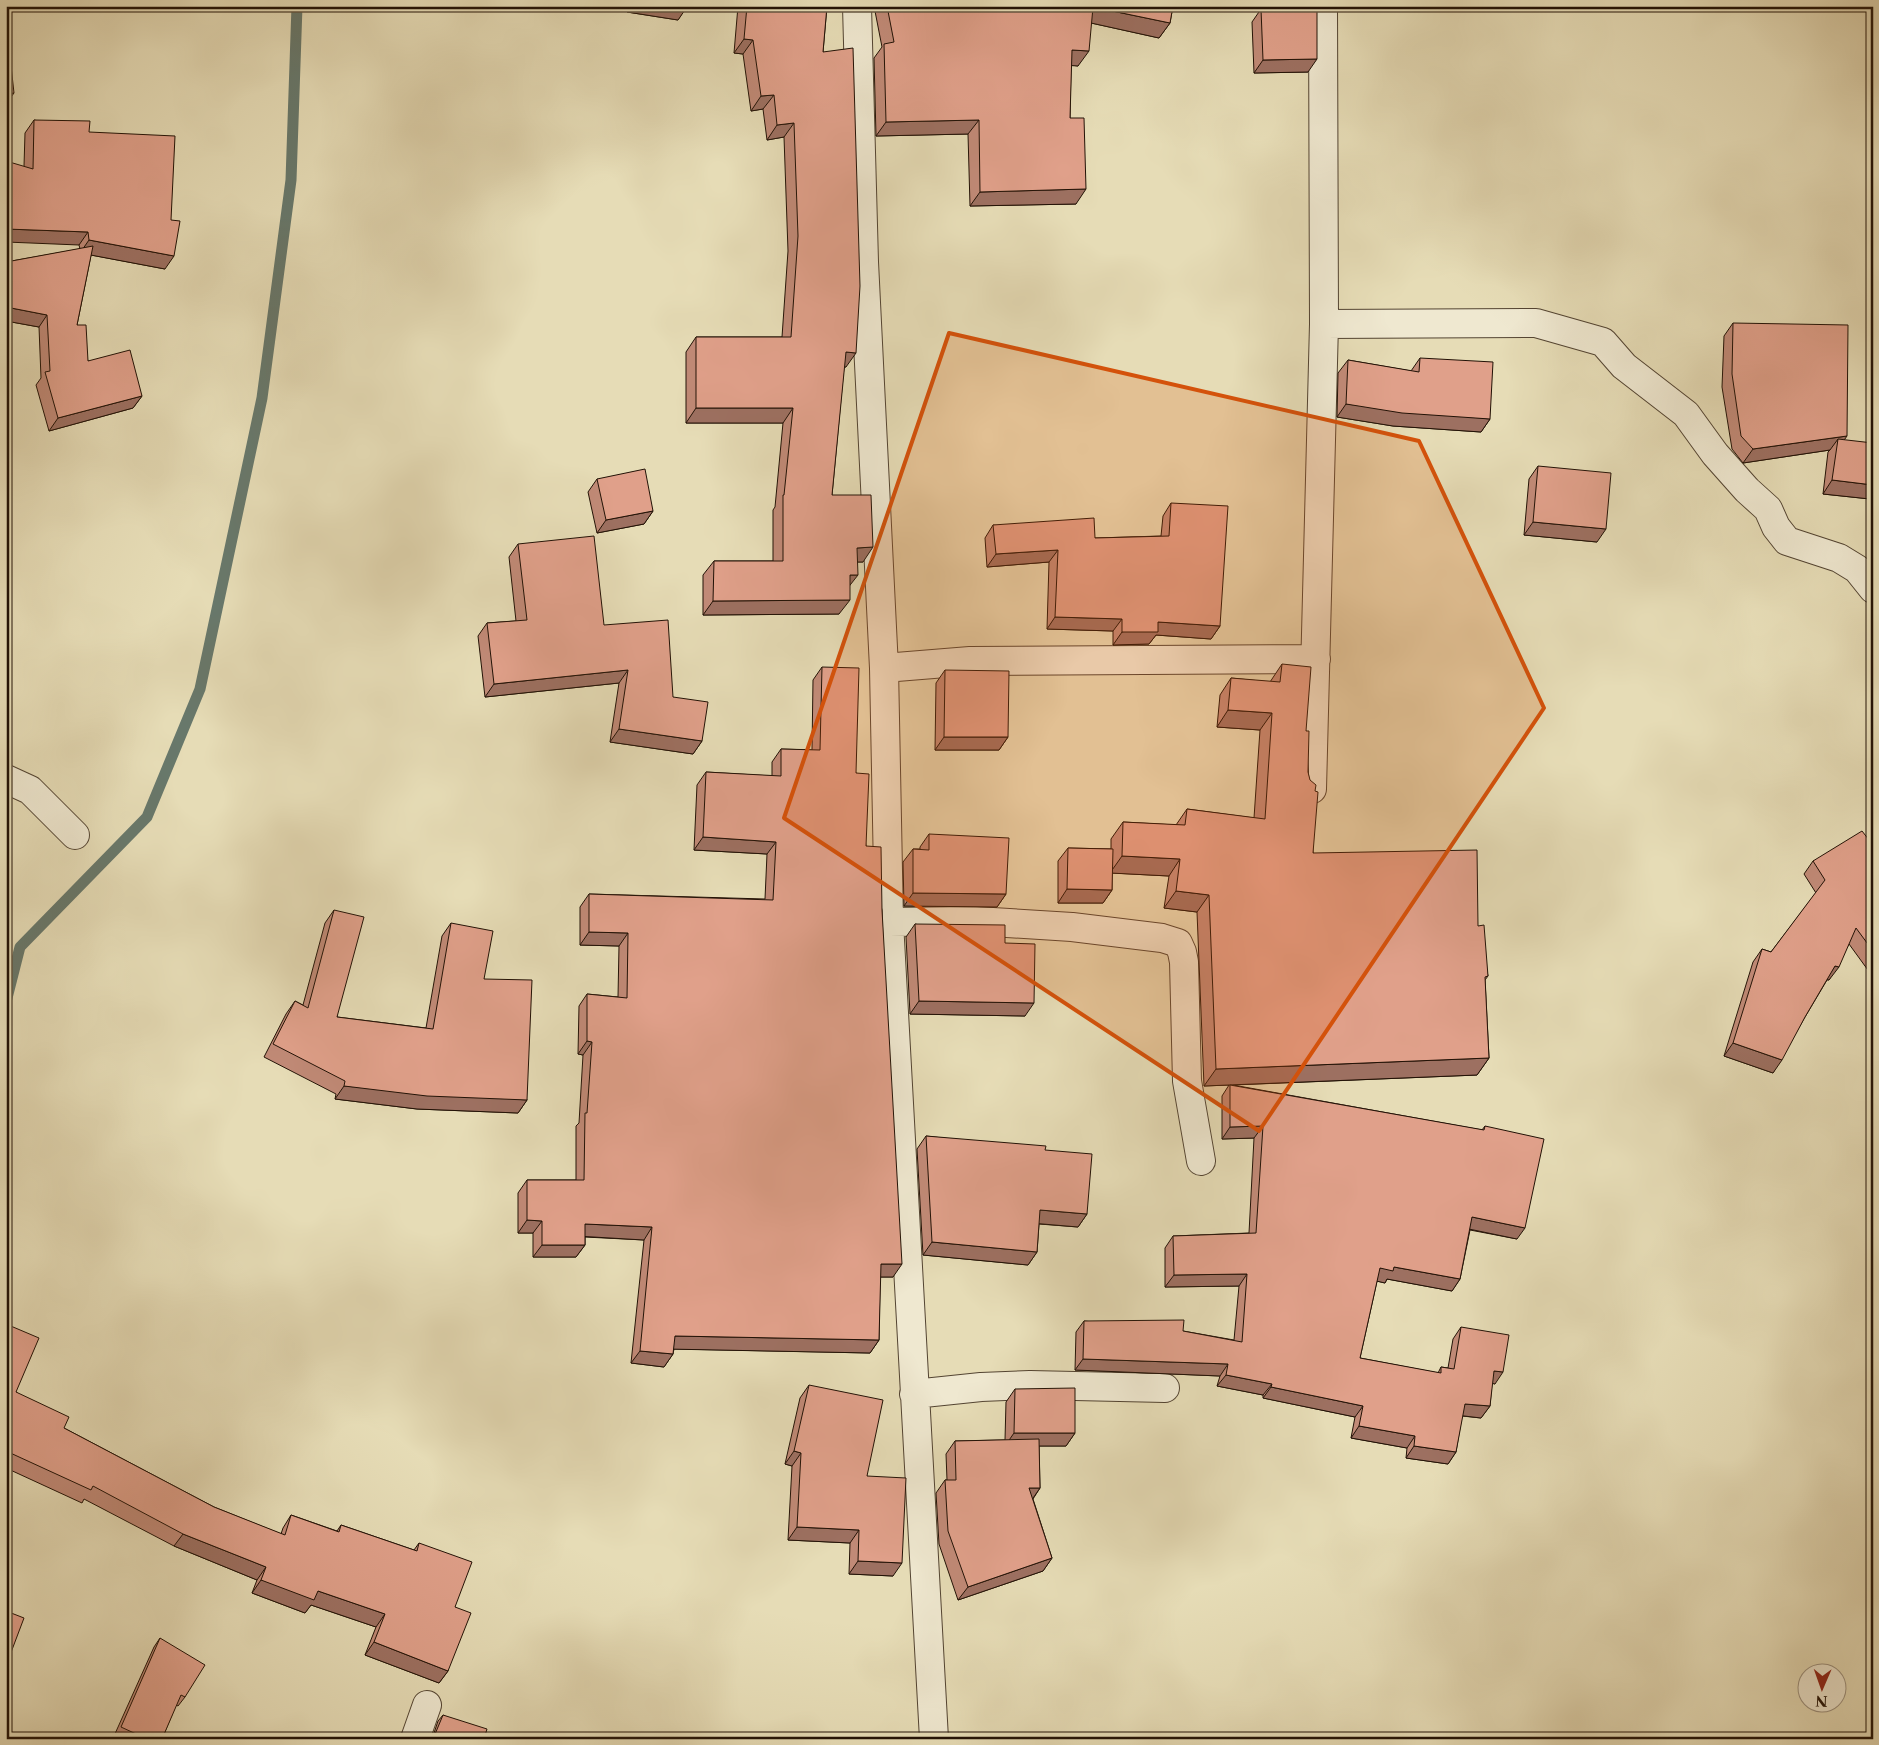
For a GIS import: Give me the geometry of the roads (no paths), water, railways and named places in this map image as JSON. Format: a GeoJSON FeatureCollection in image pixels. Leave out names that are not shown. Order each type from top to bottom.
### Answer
{"type":"FeatureCollection","features":[{"type":"Feature","properties":{"kind":"street"},"geometry":{"type":"LineString","coordinates":[[858,6],[864,272],[884,668],[889,922],[934,1739]]}},
{"type":"Feature","properties":{"kind":"street"},"geometry":{"type":"LineString","coordinates":[[1312,789],[1324,324],[1322,6]]}},
{"type":"Feature","properties":{"kind":"street"},"geometry":{"type":"LineString","coordinates":[[1324,324],[1536,323],[1603,342],[1624,366],[1686,414],[1715,454],[1747,490],[1768,509],[1776,527],[1787,541],[1839,558],[1857,569],[1873,589]]}},
{"type":"Feature","properties":{"kind":"street"},"geometry":{"type":"LineString","coordinates":[[884,668],[970,661],[1316,659]]}},
{"type":"Feature","properties":{"kind":"street"},"geometry":{"type":"LineString","coordinates":[[6,779],[30,790],[75,835]]}},
{"type":"Feature","properties":{"kind":"street"},"geometry":{"type":"LineString","coordinates":[[889,922],[976,921],[1072,927],[1162,938],[1178,944],[1184,962],[1188,1090],[1201,1161]]}},
{"type":"Feature","properties":{"kind":"street"},"geometry":{"type":"LineString","coordinates":[[914,1394],[981,1386],[1030,1385],[1165,1388]]}},
{"type":"Feature","properties":{"kind":"street"},"geometry":{"type":"LineString","coordinates":[[415,1739],[427,1705]]}},
{"type":"Feature","properties":{"kind":"waterway"},"geometry":{"type":"LineString","coordinates":[[6,1002],[20,947],[147,817],[200,689],[262,398],[291,180],[297,6]]}}]}
